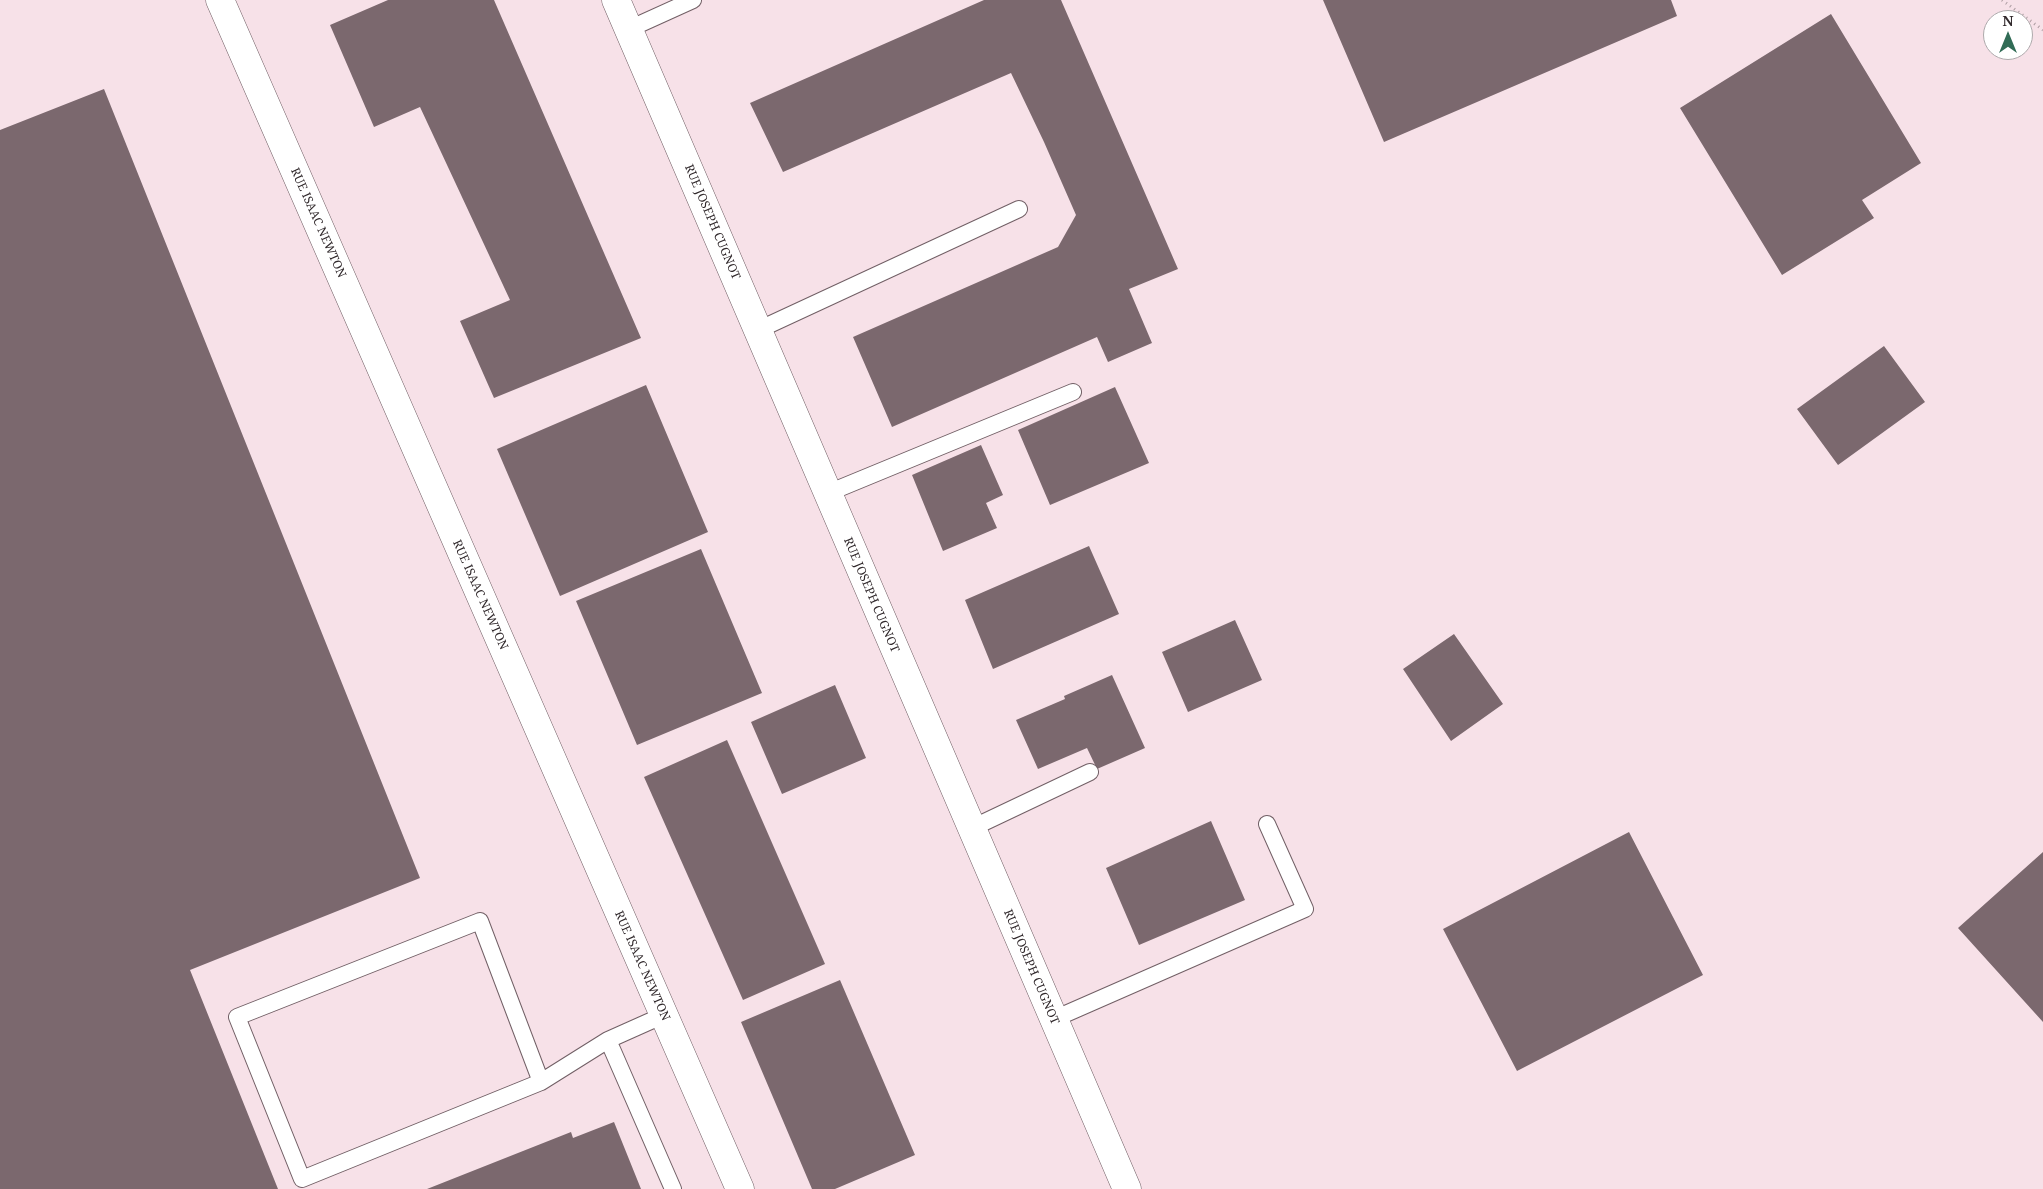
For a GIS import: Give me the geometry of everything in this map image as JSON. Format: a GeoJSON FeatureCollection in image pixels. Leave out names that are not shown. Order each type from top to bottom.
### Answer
{"type":"FeatureCollection","features":[{"type":"Feature","properties":{"kind":"street","name":"RUE ISAAC NEWTON"},"geometry":{"type":"LineString","coordinates":[[220,0],[740,1189]]}},
{"type":"Feature","properties":{"kind":"street","name":"RUE JOSEPH CUGNOT"},"geometry":{"type":"LineString","coordinates":[[616,0],[1126,1189]]}},
{"type":"Feature","properties":{"kind":"lane"},"geometry":{"type":"LineString","coordinates":[[629,29],[684,2]]}},
{"type":"Feature","properties":{"kind":"lane"},"geometry":{"type":"LineString","coordinates":[[758,330],[1019,209]]}},
{"type":"Feature","properties":{"kind":"lane"},"geometry":{"type":"LineString","coordinates":[[828,493],[1073,392]]}},
{"type":"Feature","properties":{"kind":"lane"},"geometry":{"type":"LineString","coordinates":[[972,828],[1090,772]]}},
{"type":"Feature","properties":{"kind":"lane"},"geometry":{"type":"LineString","coordinates":[[1054,1019],[1305,909],[1267,824]]}},
{"type":"Feature","properties":{"kind":"lane"},"geometry":{"type":"LineString","coordinates":[[541,1082],[480,921],[237,1017],[302,1179],[541,1082],[608,1040],[664,1015]]}},
{"type":"Feature","properties":{"kind":"lane"},"geometry":{"type":"LineString","coordinates":[[608,1040],[673,1189]]}},
{"type":"Feature","properties":{"kind":"path"},"geometry":{"type":"LineString","coordinates":[[2002,0],[2043,30]]}},
{"type":"Feature","properties":{"kind":"building"},"geometry":{"type":"Polygon","coordinates":[[[388,0],[494,0],[641,338],[494,398],[460,321],[510,300],[420,107],[374,127],[330,25],[388,0]]]}},
{"type":"Feature","properties":{"kind":"building"},"geometry":{"type":"Polygon","coordinates":[[[984,0],[1061,0],[1178,269],[1129,289],[1152,343],[1108,362],[1097,337],[892,427],[853,337],[1058,247],[1076,215],[1011,73],[783,172],[750,103],[984,0]]]}},
{"type":"Feature","properties":{"kind":"building"},"geometry":{"type":"Polygon","coordinates":[[[1323,0],[1671,0],[1677,16],[1384,142],[1323,0]]]}},
{"type":"Feature","properties":{"kind":"building"},"geometry":{"type":"Polygon","coordinates":[[[1831,14],[1921,163],[1862,200],[1874,218],[1782,275],[1680,108],[1831,14]]]}},
{"type":"Feature","properties":{"kind":"building"},"geometry":{"type":"Polygon","coordinates":[[[104,89],[420,878],[190,970],[278,1189],[0,1189],[0,130],[104,89]]]}},
{"type":"Feature","properties":{"kind":"building"},"geometry":{"type":"Polygon","coordinates":[[[1884,346],[1925,402],[1838,465],[1797,409],[1884,346]]]}},
{"type":"Feature","properties":{"kind":"building"},"geometry":{"type":"Polygon","coordinates":[[[646,385],[708,532],[560,596],[497,449],[646,385]]]}},
{"type":"Feature","properties":{"kind":"building"},"geometry":{"type":"Polygon","coordinates":[[[1115,387],[1149,463],[1050,505],[1018,430],[1115,387]]]}},
{"type":"Feature","properties":{"kind":"building"},"geometry":{"type":"Polygon","coordinates":[[[981,445],[1003,495],[986,503],[997,528],[943,551],[912,475],[981,445]]]}},
{"type":"Feature","properties":{"kind":"building"},"geometry":{"type":"Polygon","coordinates":[[[1089,546],[1119,614],[993,669],[965,600],[1089,546]]]}},
{"type":"Feature","properties":{"kind":"building"},"geometry":{"type":"Polygon","coordinates":[[[701,549],[762,693],[637,745],[576,601],[701,549]]]}},
{"type":"Feature","properties":{"kind":"building"},"geometry":{"type":"Polygon","coordinates":[[[1235,620],[1262,680],[1188,712],[1162,652],[1235,620]]]}},
{"type":"Feature","properties":{"kind":"building"},"geometry":{"type":"Polygon","coordinates":[[[1454,634],[1503,704],[1451,741],[1403,669],[1454,634]]]}},
{"type":"Feature","properties":{"kind":"building"},"geometry":{"type":"Polygon","coordinates":[[[1112,675],[1145,748],[1097,769],[1087,748],[1038,769],[1016,720],[1065,699],[1064,696],[1112,675]]]}},
{"type":"Feature","properties":{"kind":"building"},"geometry":{"type":"Polygon","coordinates":[[[835,685],[866,758],[782,794],[751,722],[835,685]]]}},
{"type":"Feature","properties":{"kind":"building"},"geometry":{"type":"Polygon","coordinates":[[[727,740],[825,964],[743,1000],[644,777],[727,740]]]}},
{"type":"Feature","properties":{"kind":"building"},"geometry":{"type":"Polygon","coordinates":[[[1211,821],[1245,900],[1139,945],[1106,868],[1211,821]]]}},
{"type":"Feature","properties":{"kind":"building"},"geometry":{"type":"Polygon","coordinates":[[[1629,832],[1703,975],[1517,1071],[1443,929],[1629,832]]]}},
{"type":"Feature","properties":{"kind":"building"},"geometry":{"type":"Polygon","coordinates":[[[2043,852],[2043,1022],[1958,928],[2043,852]]]}},
{"type":"Feature","properties":{"kind":"building"},"geometry":{"type":"Polygon","coordinates":[[[840,980],[915,1155],[835,1189],[812,1189],[741,1022],[840,980]]]}},
{"type":"Feature","properties":{"kind":"building"},"geometry":{"type":"Polygon","coordinates":[[[614,1122],[641,1189],[427,1189],[571,1132],[573,1138],[614,1122]]]}}]}
